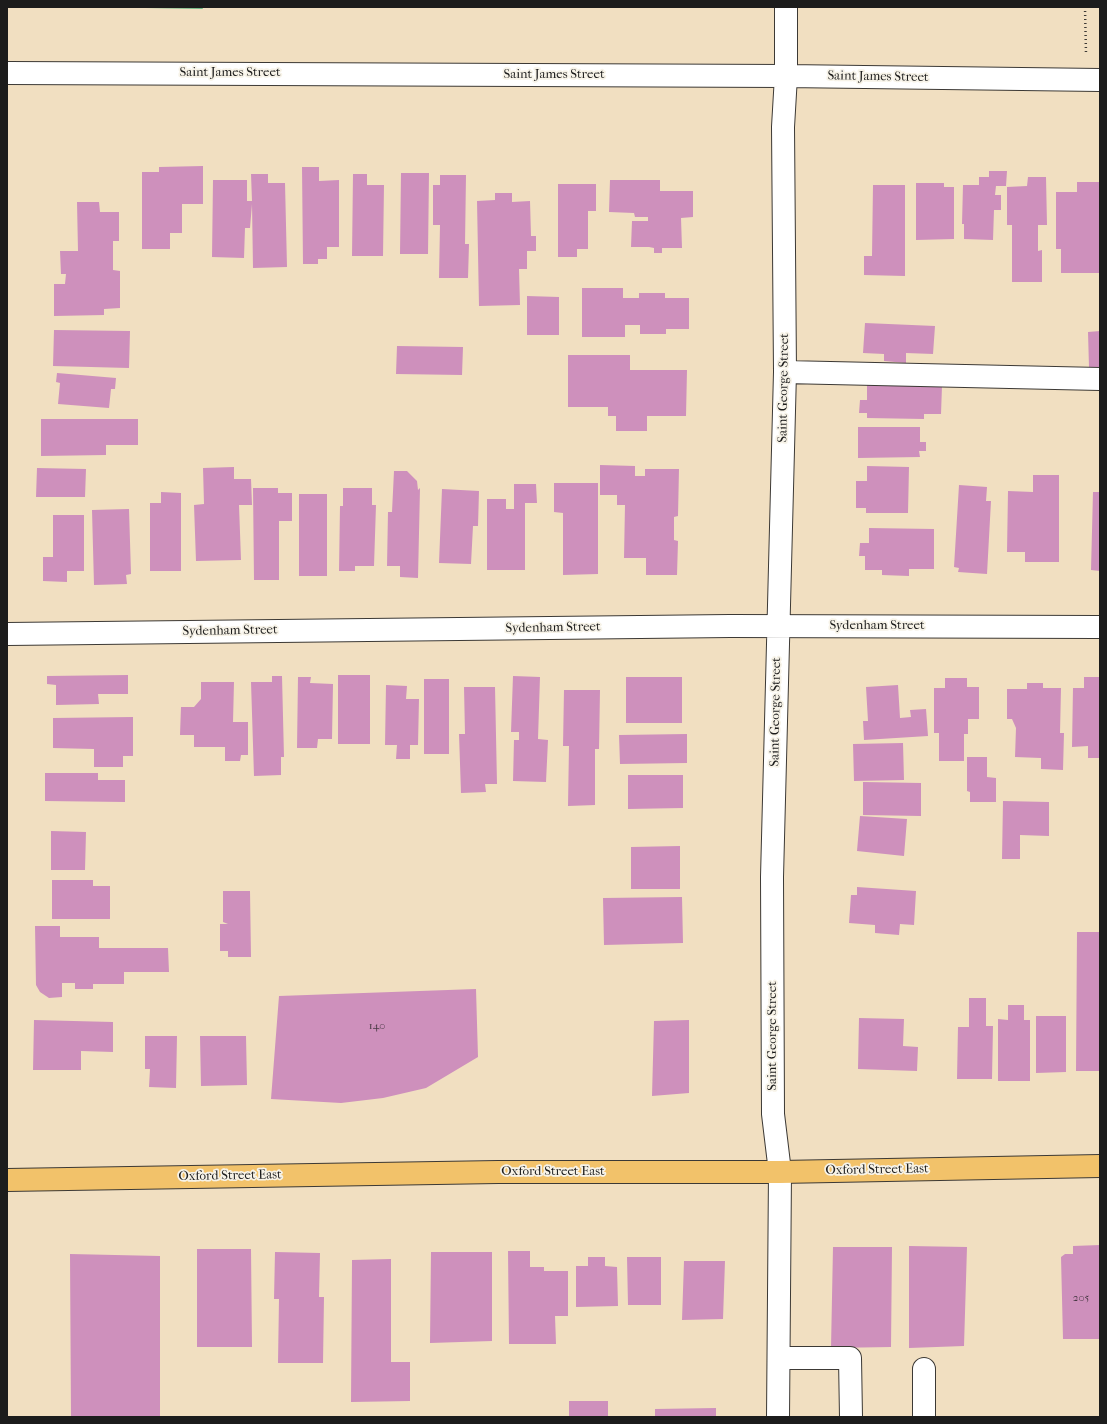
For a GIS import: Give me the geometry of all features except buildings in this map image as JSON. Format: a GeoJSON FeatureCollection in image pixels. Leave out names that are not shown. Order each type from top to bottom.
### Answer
{"type":"FeatureCollection","features":[{"type":"Feature","properties":{"kind":"main road","name":"Oxford Street East"},"geometry":{"type":"LineString","coordinates":[[7,1180],[498,1172],[780,1172],[1100,1166]]}},
{"type":"Feature","properties":{"kind":"street","name":"Saint George Street"},"geometry":{"type":"LineString","coordinates":[[778,1417],[780,1172],[773,1114],[772,877],[785,372],[782,127],[786,76],[786,7]]}},
{"type":"Feature","properties":{"kind":"street","name":"Saint James Street"},"geometry":{"type":"LineString","coordinates":[[7,73],[786,76],[1094,80]]}},
{"type":"Feature","properties":{"kind":"street"},"geometry":{"type":"LineString","coordinates":[[785,372],[1100,379]]}},
{"type":"Feature","properties":{"kind":"street","name":"Sydenham Street"},"geometry":{"type":"LineString","coordinates":[[7,634],[778,626],[1100,627]]}},
{"type":"Feature","properties":{"kind":"street"},"geometry":{"type":"LineString","coordinates":[[779,1358],[850,1358],[851,1417]]}},
{"type":"Feature","properties":{"kind":"street"},"geometry":{"type":"LineString","coordinates":[[924,1369],[924,1417]]}},
{"type":"Feature","properties":{"kind":"path"},"geometry":{"type":"LineString","coordinates":[[1085,7],[1094,80]]}},
{"type":"Feature","properties":{"kind":"green space"},"geometry":{"type":"Polygon","coordinates":[[[88,7],[202,7],[203,9],[88,7]]]}}]}
